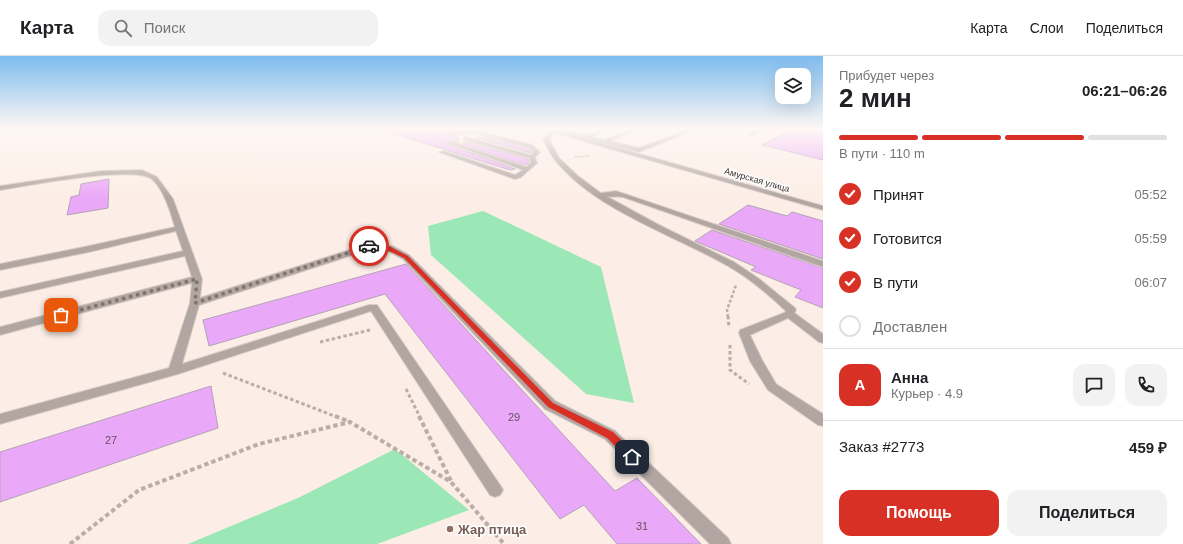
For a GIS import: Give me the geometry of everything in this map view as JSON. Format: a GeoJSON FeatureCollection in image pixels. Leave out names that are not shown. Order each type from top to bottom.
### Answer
{"type":"FeatureCollection","features":[{"type":"Feature","properties":{"kind":"street"},"geometry":{"type":"LineString","coordinates":[[442,152],[515,177],[519,176],[534,163],[532,157]]}},
{"type":"Feature","properties":{"kind":"street"},"geometry":{"type":"LineString","coordinates":[[476,152],[527,169]]}},
{"type":"Feature","properties":{"kind":"street"},"geometry":{"type":"LineString","coordinates":[[513,152],[532,157]]}},
{"type":"Feature","properties":{"kind":"street"},"geometry":{"type":"LineString","coordinates":[[532,157],[537,152]]}},
{"type":"Feature","properties":{"kind":"street"},"geometry":{"type":"LineString","coordinates":[[552,152],[555,157],[569,172],[624,210],[732,265],[759,281],[791,310],[789,314]]}},
{"type":"Feature","properties":{"kind":"street","name":"Амурская улица"},"geometry":{"type":"LineString","coordinates":[[629,152],[823,208]]}},
{"type":"Feature","properties":{"kind":"street"},"geometry":{"type":"LineString","coordinates":[[0,188],[101,173],[142,172],[155,178],[169,199],[197,279],[195,303],[174,371]]}},
{"type":"Feature","properties":{"kind":"street"},"geometry":{"type":"LineString","coordinates":[[601,195],[616,193],[625,195],[823,264]]}},
{"type":"Feature","properties":{"kind":"street"},"geometry":{"type":"LineString","coordinates":[[0,267],[89,249],[179,228]]}},
{"type":"Feature","properties":{"kind":"street"},"geometry":{"type":"LineString","coordinates":[[195,303],[374,245],[389,248],[406,257],[550,405],[610,435],[722,544]]}},
{"type":"Feature","properties":{"kind":"street"},"geometry":{"type":"LineString","coordinates":[[0,295],[188,253]]}},
{"type":"Feature","properties":{"kind":"street"},"geometry":{"type":"LineString","coordinates":[[0,331],[197,279]]}},
{"type":"Feature","properties":{"kind":"street"},"geometry":{"type":"LineString","coordinates":[[0,419],[174,371],[373,307],[494,490]]}},
{"type":"Feature","properties":{"kind":"street"},"geometry":{"type":"LineString","coordinates":[[789,314],[823,339]]}},
{"type":"Feature","properties":{"kind":"street"},"geometry":{"type":"LineString","coordinates":[[789,314],[744,333],[756,361],[772,387],[823,421]]}},
{"type":"Feature","properties":{"kind":"path"},"geometry":{"type":"LineString","coordinates":[[555,157],[594,156]]}},
{"type":"Feature","properties":{"kind":"path"},"geometry":{"type":"LineString","coordinates":[[729,333],[727,310],[737,286],[730,282]]}},
{"type":"Feature","properties":{"kind":"path"},"geometry":{"type":"LineString","coordinates":[[315,343],[376,329]]}},
{"type":"Feature","properties":{"kind":"path"},"geometry":{"type":"LineString","coordinates":[[730,341],[730,370],[755,387]]}},
{"type":"Feature","properties":{"kind":"path"},"geometry":{"type":"LineString","coordinates":[[216,370],[350,422],[451,482]]}},
{"type":"Feature","properties":{"kind":"path"},"geometry":{"type":"LineString","coordinates":[[403,384],[451,482],[504,544]]}},
{"type":"Feature","properties":{"kind":"path"},"geometry":{"type":"LineString","coordinates":[[70,544],[139,490],[259,444],[350,422]]}},
{"type":"Feature","properties":{"kind":"green space"},"geometry":{"type":"Polygon","coordinates":[[[483,211],[601,267],[634,403],[586,394],[431,255],[428,226],[483,211]]]}},
{"type":"Feature","properties":{"kind":"green space"},"geometry":{"type":"Polygon","coordinates":[[[395,449],[469,510],[377,544],[188,544],[298,498],[395,449]]]}},
{"type":"Feature","properties":{"kind":"building"},"geometry":{"type":"Polygon","coordinates":[[[452,152],[468,152],[515,169],[510,170],[452,152]]]}},
{"type":"Feature","properties":{"kind":"building"},"geometry":{"type":"Polygon","coordinates":[[[485,152],[502,152],[528,159],[529,163],[524,165],[485,152]]]}},
{"type":"Feature","properties":{"kind":"building"},"geometry":{"type":"Polygon","coordinates":[[[790,152],[823,152],[823,160],[790,152]]]}},
{"type":"Feature","properties":{"kind":"building"},"geometry":{"type":"Polygon","coordinates":[[[109,179],[108,208],[67,215],[71,197],[79,195],[81,184],[109,179]]]}},
{"type":"Feature","properties":{"kind":"building"},"geometry":{"type":"Polygon","coordinates":[[[748,205],[787,216],[792,212],[823,221],[823,259],[719,224],[748,205]]]}},
{"type":"Feature","properties":{"kind":"building"},"geometry":{"type":"Polygon","coordinates":[[[712,230],[823,268],[823,308],[795,297],[801,290],[751,270],[756,267],[695,241],[712,230]]]}},
{"type":"Feature","properties":{"kind":"building"},"geometry":{"type":"Polygon","coordinates":[[[406,264],[615,491],[637,478],[701,544],[617,544],[584,505],[560,519],[385,294],[209,346],[203,320],[406,264]]]}},
{"type":"Feature","properties":{"kind":"building"},"geometry":{"type":"Polygon","coordinates":[[[211,386],[218,428],[0,502],[0,452],[211,386]]]}},
{"type":"Feature","properties":{"kind":"way so far"},"geometry":{"type":"LineString","coordinates":[[61,315],[197,279],[195,303],[369,246]]}},
{"type":"Feature","properties":{"kind":"place","name":"Жар птица"},"geometry":{"type":"Point","coordinates":[450,529]}},
{"type":"Feature","properties":{"kind":"route"},"geometry":{"type":"LineString","coordinates":[[369,246],[374,245],[389,248],[406,257],[550,405],[610,435],[632,457]]}}]}
